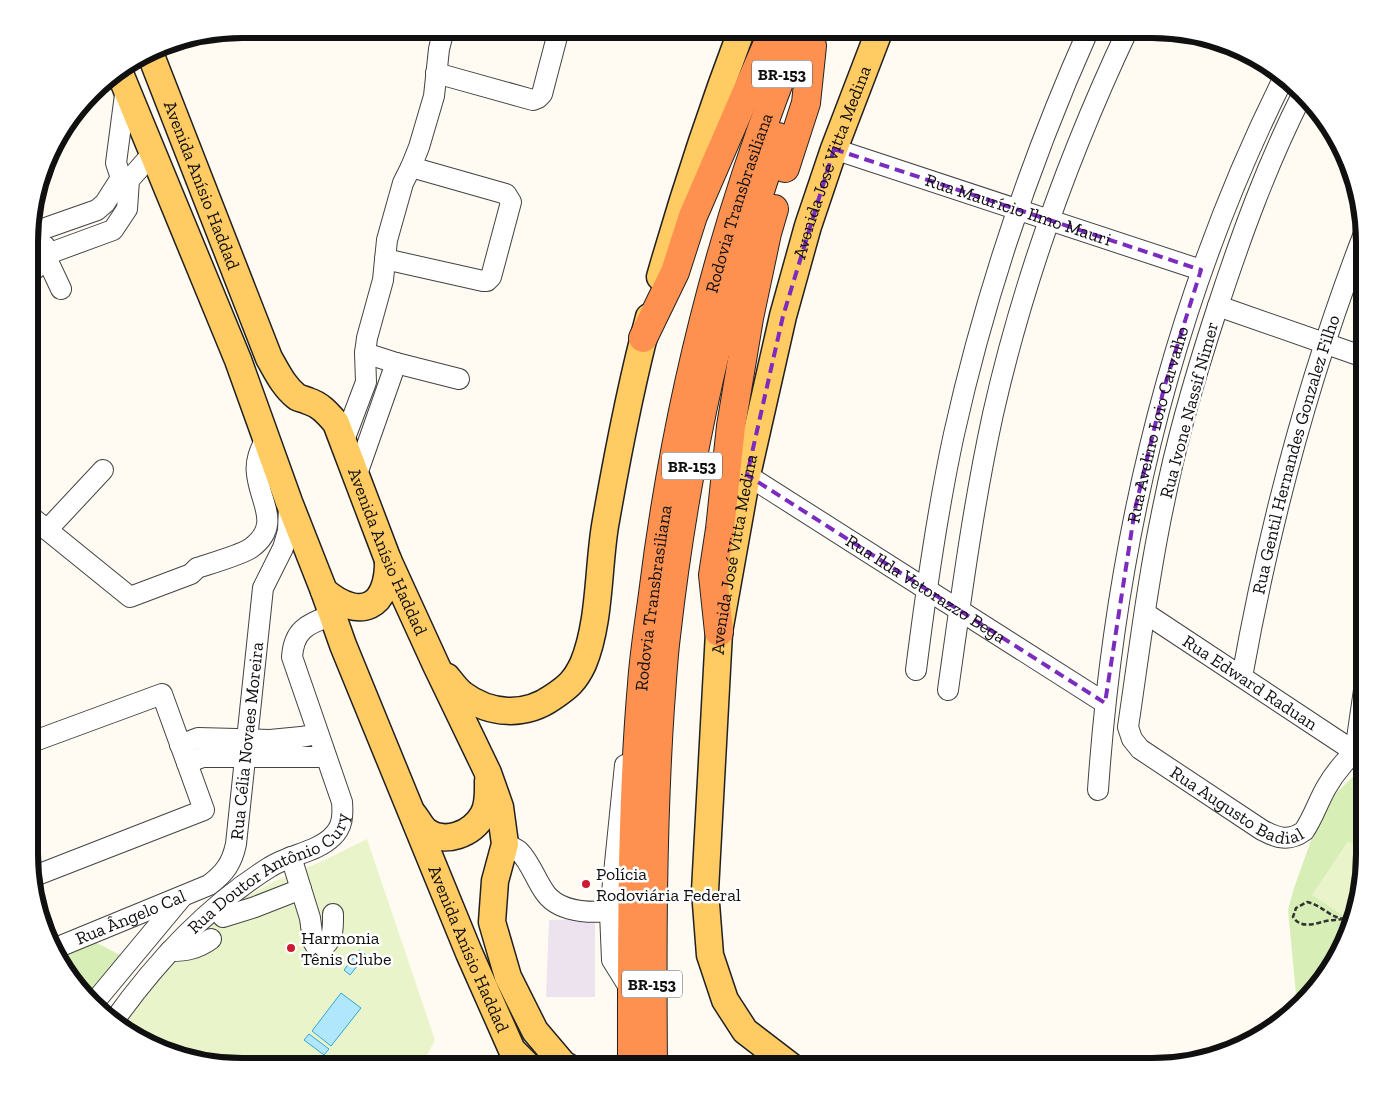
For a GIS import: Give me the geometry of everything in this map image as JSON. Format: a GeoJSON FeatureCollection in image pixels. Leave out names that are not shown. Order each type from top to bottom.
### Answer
{"type":"FeatureCollection","features":[{"type":"Feature","properties":{"kind":"highway"},"geometry":{"type":"LineString","coordinates":[[644,338],[675,272],[693,216],[770,38]]}},
{"type":"Feature","properties":{"kind":"highway","name":"Rodovia Transbrasiliana"},"geometry":{"type":"LineString","coordinates":[[632,1058],[632,907],[642,681],[660,540],[681,418],[699,336],[742,182],[810,38]]}},
{"type":"Feature","properties":{"kind":"highway","name":"Rodovia Transbrasiliana"},"geometry":{"type":"LineString","coordinates":[[652,1058],[632,907],[656,766],[665,637],[685,503],[695,447],[731,294],[755,208],[810,38]]}},
{"type":"Feature","properties":{"kind":"highway"},"geometry":{"type":"LineString","coordinates":[[719,632],[712,576],[720,529],[731,426],[749,318],[767,233],[788,157],[806,103],[811,38]]}},
{"type":"Feature","properties":{"kind":"main road"},"geometry":{"type":"LineString","coordinates":[[436,665],[461,693],[482,706],[506,712],[524,711],[544,704],[571,686],[582,665],[589,645],[605,527],[644,338],[680,208],[721,84],[739,38]]}},
{"type":"Feature","properties":{"kind":"main road","name":"Avenida José Vitta Medina"},"geometry":{"type":"LineString","coordinates":[[780,1058],[745,1031],[724,1000],[710,955],[704,890],[719,632],[747,475],[783,316],[808,226],[834,149],[877,38]]}},
{"type":"Feature","properties":{"kind":"main road","name":"Avenida Anísio Haddad"},"geometry":{"type":"LineString","coordinates":[[152,58],[259,334],[280,378],[299,398],[315,404],[330,415],[336,424],[388,560],[488,773],[500,807],[506,844],[495,881],[492,922],[508,977],[535,1031],[558,1058]]}},
{"type":"Feature","properties":{"kind":"main road","name":"Avenida Anísio Haddad"},"geometry":{"type":"LineString","coordinates":[[123,79],[238,360],[343,645],[469,953],[518,1058]]}},
{"type":"Feature","properties":{"kind":"main road"},"geometry":{"type":"LineString","coordinates":[[264,430],[277,407],[299,398]]}},
{"type":"Feature","properties":{"kind":"main road"},"geometry":{"type":"LineString","coordinates":[[328,603],[357,608],[368,605],[382,594],[387,581],[388,560]]}},
{"type":"Feature","properties":{"kind":"main road"},"geometry":{"type":"LineString","coordinates":[[410,811],[426,830],[442,838],[456,836],[471,829],[483,816],[488,800],[488,773]]}},
{"type":"Feature","properties":{"kind":"street"},"geometry":{"type":"LineString","coordinates":[[343,443],[366,382],[365,353],[367,338],[383,280],[387,240],[403,183],[419,147],[434,96],[442,38]]}},
{"type":"Feature","properties":{"kind":"street"},"geometry":{"type":"LineString","coordinates":[[436,73],[533,100],[542,94],[557,38]]}},
{"type":"Feature","properties":{"kind":"street"},"geometry":{"type":"LineString","coordinates":[[916,670],[944,485],[966,382],[991,291],[1017,209],[1056,106],[1086,38]]}},
{"type":"Feature","properties":{"kind":"street"},"geometry":{"type":"LineString","coordinates":[[948,690],[974,511],[995,405],[1019,316],[1050,220],[1088,117],[1124,38]]}},
{"type":"Feature","properties":{"kind":"street"},"geometry":{"type":"LineString","coordinates":[[39,236],[127,209],[122,174],[123,79]]}},
{"type":"Feature","properties":{"kind":"street","name":"Rua Avelino Loio Carvalho"},"geometry":{"type":"LineString","coordinates":[[1098,790],[1105,703],[1114,631],[1135,509],[1164,388],[1201,270],[1240,171],[1281,84]]}},
{"type":"Feature","properties":{"kind":"street","name":"Rua Ivone Nassif Nimer"},"geometry":{"type":"LineString","coordinates":[[1132,739],[1128,727],[1145,613],[1160,520],[1175,453],[1229,269],[1256,196],[1299,101]]}},
{"type":"Feature","properties":{"kind":"street","name":"Rua Maurício Ilmo Mauri"},"geometry":{"type":"LineString","coordinates":[[834,149],[1201,270]]}},
{"type":"Feature","properties":{"kind":"street"},"geometry":{"type":"LineString","coordinates":[[39,236],[90,236],[101,217],[107,190],[114,176],[122,174],[152,153]]}},
{"type":"Feature","properties":{"kind":"street"},"geometry":{"type":"LineString","coordinates":[[385,259],[483,281],[491,277],[511,202],[509,197],[506,194],[411,167]]}},
{"type":"Feature","properties":{"kind":"street"},"geometry":{"type":"LineString","coordinates":[[38,268],[39,236]]}},
{"type":"Feature","properties":{"kind":"street"},"geometry":{"type":"LineString","coordinates":[[39,236],[61,289]]}},
{"type":"Feature","properties":{"kind":"street","name":"Rua Gentil Hernandes Gonzalez Filho"},"geometry":{"type":"LineString","coordinates":[[1242,677],[1254,610],[1278,506],[1303,412],[1324,343],[1356,255]]}},
{"type":"Feature","properties":{"kind":"street"},"geometry":{"type":"LineString","coordinates":[[1218,306],[1356,354]]}},
{"type":"Feature","properties":{"kind":"street"},"geometry":{"type":"LineString","coordinates":[[365,353],[459,379]]}},
{"type":"Feature","properties":{"kind":"street"},"geometry":{"type":"LineString","coordinates":[[356,474],[396,363]]}},
{"type":"Feature","properties":{"kind":"street"},"geometry":{"type":"LineString","coordinates":[[38,523],[130,597],[191,574],[199,577],[223,564],[251,553],[262,537],[268,522],[257,469],[264,430]]}},
{"type":"Feature","properties":{"kind":"street"},"geometry":{"type":"LineString","coordinates":[[47,530],[103,470]]}},
{"type":"Feature","properties":{"kind":"street","name":"Rua Ilda Vetorazzo Bega"},"geometry":{"type":"LineString","coordinates":[[747,475],[1105,703]]}},
{"type":"Feature","properties":{"kind":"street","name":"Rua Célia Novaes Moreira"},"geometry":{"type":"LineString","coordinates":[[263,588],[283,548],[288,531],[289,502]]}},
{"type":"Feature","properties":{"kind":"street","name":"Rua Célia Novaes Moreira"},"geometry":{"type":"LineString","coordinates":[[209,885],[221,876],[229,865],[236,844],[265,560],[261,556],[251,553]]}},
{"type":"Feature","properties":{"kind":"street"},"geometry":{"type":"LineString","coordinates":[[293,644],[298,633],[328,603]]}},
{"type":"Feature","properties":{"kind":"street","name":"Rua Edward Raduan"},"geometry":{"type":"LineString","coordinates":[[1145,613],[1242,677],[1356,745]]}},
{"type":"Feature","properties":{"kind":"street"},"geometry":{"type":"LineString","coordinates":[[293,644],[304,637],[322,634],[343,645]]}},
{"type":"Feature","properties":{"kind":"street","name":"Rua Doutor Antônio Cury"},"geometry":{"type":"LineString","coordinates":[[117,1016],[137,989],[170,951],[197,924],[220,921],[248,883],[271,866],[332,838],[338,829],[343,818],[342,802],[292,656],[293,644]]}},
{"type":"Feature","properties":{"kind":"street"},"geometry":{"type":"LineString","coordinates":[[38,740],[162,694],[204,810],[38,874]]}},
{"type":"Feature","properties":{"kind":"street"},"geometry":{"type":"LineString","coordinates":[[245,748],[270,740],[318,734]]}},
{"type":"Feature","properties":{"kind":"street"},"geometry":{"type":"LineString","coordinates":[[184,754],[198,738],[245,748],[326,757]]}},
{"type":"Feature","properties":{"kind":"street","name":"Rua Augusto Badial"},"geometry":{"type":"LineString","coordinates":[[1132,739],[1140,749],[1262,830],[1273,836],[1286,839],[1299,835],[1304,831],[1326,788],[1344,761],[1356,750]]}},
{"type":"Feature","properties":{"kind":"street"},"geometry":{"type":"LineString","coordinates":[[506,844],[518,851],[527,861],[546,895],[566,909],[632,907]]}},
{"type":"Feature","properties":{"kind":"street"},"geometry":{"type":"LineString","coordinates":[[291,856],[310,918],[313,941],[316,946],[322,948],[327,944],[332,934],[333,914]]}},
{"type":"Feature","properties":{"kind":"street"},"geometry":{"type":"LineString","coordinates":[[229,865],[232,877],[248,883]]}},
{"type":"Feature","properties":{"kind":"street"},"geometry":{"type":"LineString","coordinates":[[209,885],[219,890],[220,921]]}},
{"type":"Feature","properties":{"kind":"street","name":"Rua Ângelo Cal"},"geometry":{"type":"LineString","coordinates":[[60,946],[209,885]]}},
{"type":"Feature","properties":{"kind":"street"},"geometry":{"type":"LineString","coordinates":[[170,951],[191,950],[201,946],[220,921],[301,889]]}},
{"type":"Feature","properties":{"kind":"street"},"geometry":{"type":"LineString","coordinates":[[97,999],[183,896]]}},
{"type":"Feature","properties":{"kind":"path"},"geometry":{"type":"LineString","coordinates":[[1308,902],[1318,906],[1332,916],[1345,919],[1306,925],[1297,922],[1293,917],[1296,908],[1308,902]]}},
{"type":"Feature","properties":{"kind":"highlighted area"},"geometry":{"type":"Polygon","coordinates":[[[834,149],[1201,270],[1164,388],[1135,509],[1105,703],[747,475],[783,316],[834,149]]]}},
{"type":"Feature","properties":{"kind":"shaded area"},"geometry":{"type":"Polygon","coordinates":[[[595,919],[595,997],[546,997],[549,920],[595,919]]]}},
{"type":"Feature","properties":{"kind":"green space"},"geometry":{"type":"Polygon","coordinates":[[[1356,774],[1356,854],[1352,894],[1345,920],[1334,945],[1321,968],[1296,999],[1288,910],[1314,832],[1334,795],[1356,774]]]}},
{"type":"Feature","properties":{"kind":"green space","name":"Harmonia Tênis Clube"},"geometry":{"type":"Polygon","coordinates":[[[367,839],[435,1040],[426,1058],[215,1057],[176,1048],[151,1037],[121,1019],[218,912],[275,881],[327,859],[367,839]]]}},
{"type":"Feature","properties":{"kind":"green space"},"geometry":{"type":"Polygon","coordinates":[[[1348,841],[1356,846],[1352,894],[1348,910],[1344,916],[1312,895],[1348,841]]]}},
{"type":"Feature","properties":{"kind":"green space"},"geometry":{"type":"Polygon","coordinates":[[[95,942],[122,956],[90,991],[65,955],[95,942]]]}},
{"type":"Feature","properties":{"kind":"water"},"geometry":{"type":"Polygon","coordinates":[[[359,950],[366,955],[350,975],[344,970],[359,950]]]}},
{"type":"Feature","properties":{"kind":"water"},"geometry":{"type":"Polygon","coordinates":[[[341,993],[361,1008],[331,1046],[312,1031],[341,993]]]}},
{"type":"Feature","properties":{"kind":"water"},"geometry":{"type":"Polygon","coordinates":[[[309,1034],[329,1049],[324,1055],[304,1040],[309,1034]]]}},
{"type":"Feature","properties":{"kind":"place","name":"Polícia Rodoviária Federal"},"geometry":{"type":"Point","coordinates":[586,884]}},
{"type":"Feature","properties":{"kind":"place","name":"Harmonia Tênis Clube"},"geometry":{"type":"Point","coordinates":[291,948]}}]}
